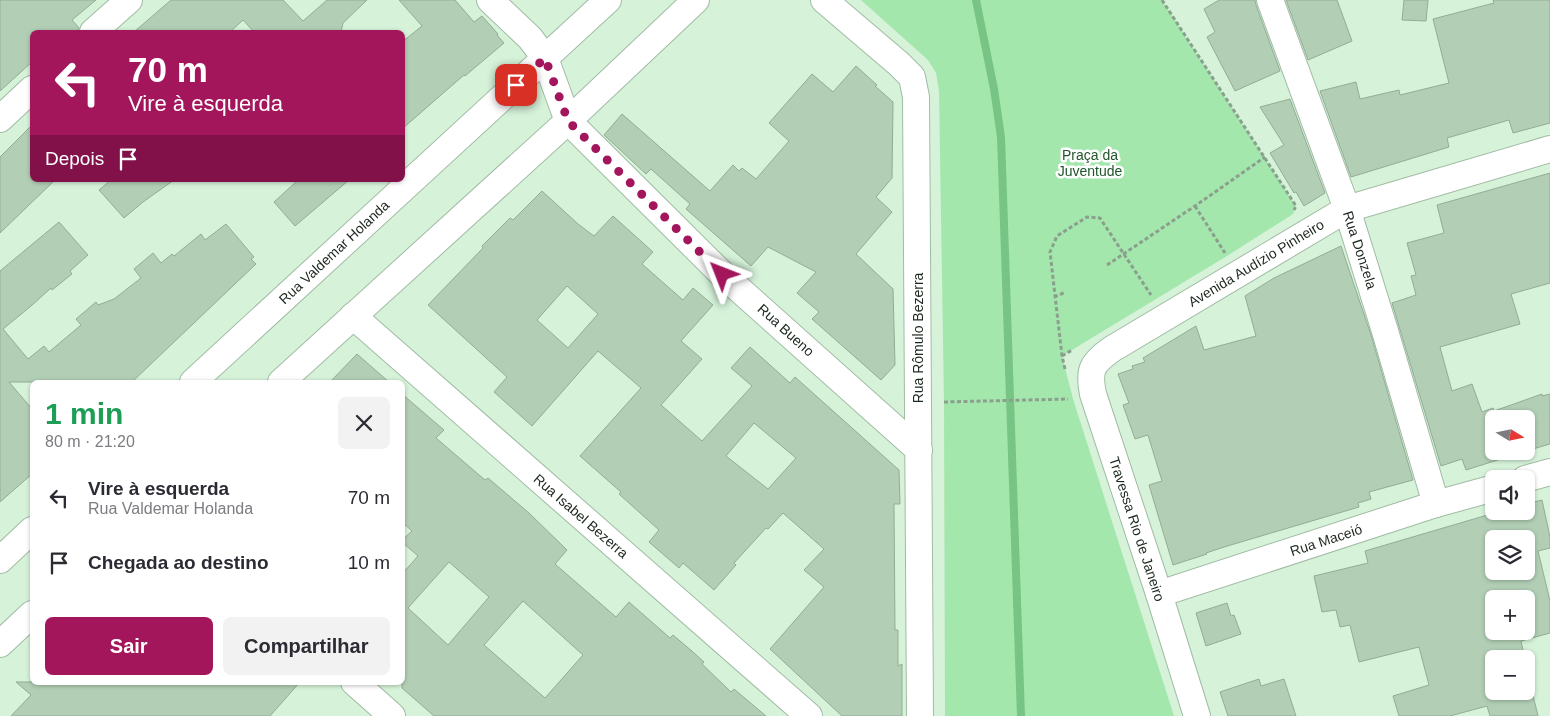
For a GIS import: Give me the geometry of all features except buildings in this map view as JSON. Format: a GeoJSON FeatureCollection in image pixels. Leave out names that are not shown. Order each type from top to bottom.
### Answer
{"type":"FeatureCollection","features":[{"type":"Feature","properties":{"kind":"street"},"geometry":{"type":"LineString","coordinates":[[95,30],[129,0]]}},
{"type":"Feature","properties":{"kind":"street","name":"Rua Bueno"},"geometry":{"type":"LineString","coordinates":[[490,0],[530,38],[545,58],[568,121],[722,274],[919,450]]}},
{"type":"Feature","properties":{"kind":"street","name":"Rua Valdemar Holanda"},"geometry":{"type":"LineString","coordinates":[[195,380],[608,0]]}},
{"type":"Feature","properties":{"kind":"street"},"geometry":{"type":"LineString","coordinates":[[283,380],[568,121],[696,0]]}},
{"type":"Feature","properties":{"kind":"street","name":"Rua Rômulo Bezerra"},"geometry":{"type":"LineString","coordinates":[[824,0],[912,77],[914,91],[916,107],[920,716]]}},
{"type":"Feature","properties":{"kind":"street","name":"Rua Donzela"},"geometry":{"type":"LineString","coordinates":[[1270,0],[1347,209],[1436,504]]}},
{"type":"Feature","properties":{"kind":"street"},"geometry":{"type":"LineString","coordinates":[[0,119],[30,91]]}},
{"type":"Feature","properties":{"kind":"street","name":"Avenida Audízio Pinheiro"},"geometry":{"type":"LineString","coordinates":[[1112,349],[1347,209],[1550,149]]}},
{"type":"Feature","properties":{"kind":"street","name":"Rua Isabel Bezerra"},"geometry":{"type":"LineString","coordinates":[[353,316],[809,716]]}},
{"type":"Feature","properties":{"kind":"street","name":"Travessa Rio de Janeiro"},"geometry":{"type":"LineString","coordinates":[[1112,349],[1101,356],[1092,367],[1090,379],[1093,394],[1197,716]]}},
{"type":"Feature","properties":{"kind":"street"},"geometry":{"type":"LineString","coordinates":[[1535,476],[1550,472]]}},
{"type":"Feature","properties":{"kind":"street","name":"Rua Maceió"},"geometry":{"type":"LineString","coordinates":[[1159,594],[1436,504],[1485,490]]}},
{"type":"Feature","properties":{"kind":"street"},"geometry":{"type":"LineString","coordinates":[[0,560],[30,532]]}},
{"type":"Feature","properties":{"kind":"street"},"geometry":{"type":"LineString","coordinates":[[0,644],[30,616]]}},
{"type":"Feature","properties":{"kind":"street"},"geometry":{"type":"LineString","coordinates":[[357,685],[392,716]]}},
{"type":"Feature","properties":{"kind":"path"},"geometry":{"type":"LineString","coordinates":[[1162,0],[1296,206],[1293,214]]}},
{"type":"Feature","properties":{"kind":"path"},"geometry":{"type":"LineString","coordinates":[[1107,265],[1265,157]]}},
{"type":"Feature","properties":{"kind":"path"},"geometry":{"type":"LineString","coordinates":[[1195,206],[1227,256]]}},
{"type":"Feature","properties":{"kind":"path"},"geometry":{"type":"LineString","coordinates":[[1062,356],[1050,252],[1057,236],[1087,217],[1100,218],[1154,300]]}},
{"type":"Feature","properties":{"kind":"path"},"geometry":{"type":"LineString","coordinates":[[1054,296],[1066,292]]}},
{"type":"Feature","properties":{"kind":"path"},"geometry":{"type":"LineString","coordinates":[[944,402],[1073,399]]}},
{"type":"Feature","properties":{"kind":"green space","name":"Praça da Juventude"},"geometry":{"type":"Polygon","coordinates":[[[861,0],[1162,0],[1296,206],[1293,214],[1062,356],[1073,399],[1174,716],[945,716],[944,402],[939,91],[936,73],[928,60],[861,0]]]}},
{"type":"Feature","properties":{"kind":"waterway"},"geometry":{"type":"LineString","coordinates":[[976,0],[994,89],[1001,137],[1021,716]]}},
{"type":"Feature","properties":{"kind":"route"},"geometry":{"type":"LineString","coordinates":[[516,85],[545,58],[568,121],[722,274]]}}]}
